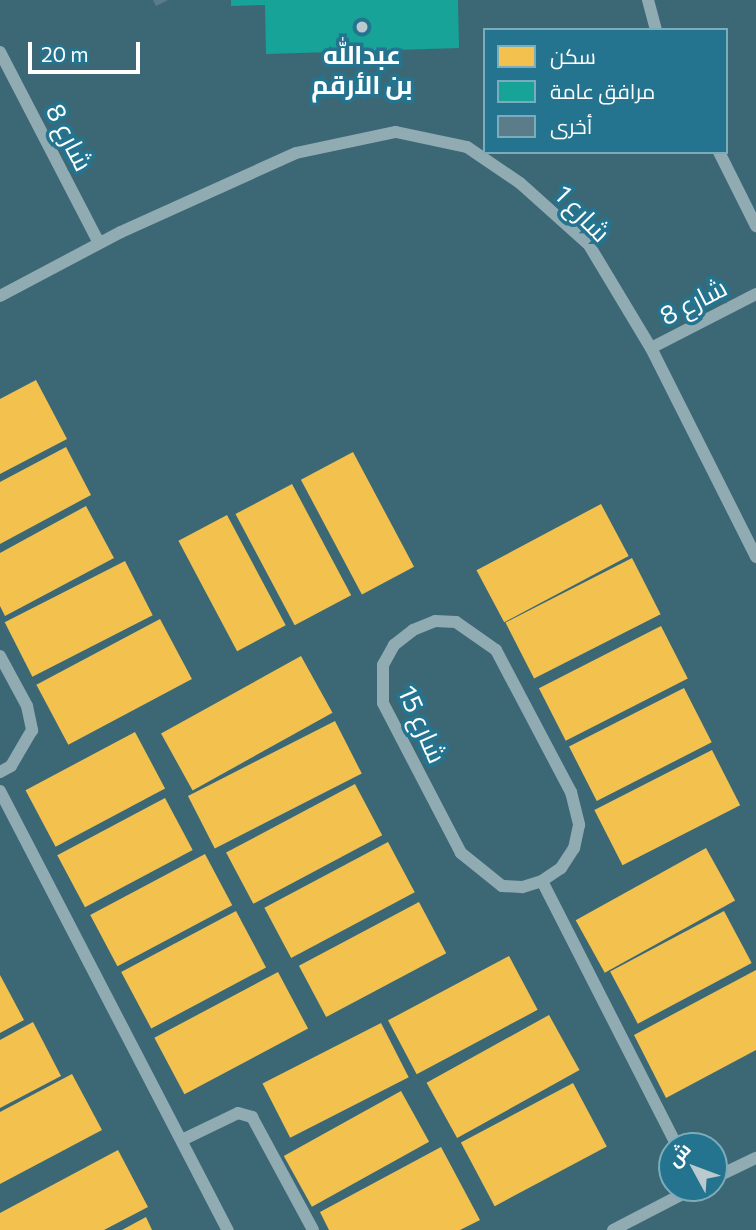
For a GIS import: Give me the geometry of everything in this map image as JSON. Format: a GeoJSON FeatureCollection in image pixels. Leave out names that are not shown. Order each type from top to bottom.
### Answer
{"type":"FeatureCollection","features":[{"type":"Feature","properties":{"kind":"street"},"geometry":{"type":"LineString","coordinates":[[648,0],[655,28]]}},
{"type":"Feature","properties":{"kind":"street","name":"شارع 8"},"geometry":{"type":"LineString","coordinates":[[0,52],[99,243]]}},
{"type":"Feature","properties":{"kind":"street","name":"شارع 1"},"geometry":{"type":"LineString","coordinates":[[0,296],[99,243],[296,153],[396,132],[467,147],[520,183],[589,245],[651,348],[756,557]]}},
{"type":"Feature","properties":{"kind":"street"},"geometry":{"type":"LineString","coordinates":[[720,154],[756,226]]}},
{"type":"Feature","properties":{"kind":"street","name":"شارع 8"},"geometry":{"type":"LineString","coordinates":[[651,348],[756,294]]}},
{"type":"Feature","properties":{"kind":"street","name":"شارع 15"},"geometry":{"type":"LineString","coordinates":[[435,621],[456,622],[496,650],[571,792],[579,825],[574,848],[561,868],[541,881],[522,887],[502,886],[461,853],[383,703],[383,665],[394,645],[413,630],[435,621]]}},
{"type":"Feature","properties":{"kind":"street"},"geometry":{"type":"LineString","coordinates":[[0,656],[27,706],[32,730],[10,766],[0,772]]}},
{"type":"Feature","properties":{"kind":"street"},"geometry":{"type":"LineString","coordinates":[[0,791],[228,1230]]}},
{"type":"Feature","properties":{"kind":"street"},"geometry":{"type":"LineString","coordinates":[[541,881],[670,1132]]}},
{"type":"Feature","properties":{"kind":"street"},"geometry":{"type":"LineString","coordinates":[[182,1140],[238,1113],[252,1117],[313,1230]]}},
{"type":"Feature","properties":{"kind":"street"},"geometry":{"type":"LineString","coordinates":[[728,1171],[756,1158]]}},
{"type":"Feature","properties":{"kind":"street"},"geometry":{"type":"LineString","coordinates":[[613,1230],[667,1202]]}},
{"type":"Feature","properties":{"kind":"building: سكن"},"geometry":{"type":"Polygon","coordinates":[[[36,380],[67,439],[0,474],[0,399],[36,380]]]}},
{"type":"Feature","properties":{"kind":"building: سكن"},"geometry":{"type":"Polygon","coordinates":[[[66,447],[91,495],[0,544],[0,482],[66,447]]]}},
{"type":"Feature","properties":{"kind":"building: سكن"},"geometry":{"type":"Polygon","coordinates":[[[353,452],[414,567],[362,594],[301,480],[353,452]]]}},
{"type":"Feature","properties":{"kind":"building: سكن"},"geometry":{"type":"Polygon","coordinates":[[[292,484],[351,595],[295,625],[235,514],[292,484]]]}},
{"type":"Feature","properties":{"kind":"building: سكن"},"geometry":{"type":"Polygon","coordinates":[[[601,504],[629,556],[504,622],[477,570],[601,504]]]}},
{"type":"Feature","properties":{"kind":"building: سكن"},"geometry":{"type":"Polygon","coordinates":[[[86,506],[114,558],[5,616],[0,606],[0,553],[86,506]]]}},
{"type":"Feature","properties":{"kind":"building: سكن"},"geometry":{"type":"Polygon","coordinates":[[[227,515],[286,625],[237,651],[178,541],[227,515]]]}},
{"type":"Feature","properties":{"kind":"building: سكن"},"geometry":{"type":"Polygon","coordinates":[[[632,558],[661,614],[534,679],[505,622],[632,558]]]}},
{"type":"Feature","properties":{"kind":"building: سكن"},"geometry":{"type":"Polygon","coordinates":[[[125,561],[153,615],[32,677],[5,622],[125,561]]]}},
{"type":"Feature","properties":{"kind":"building: سكن"},"geometry":{"type":"Polygon","coordinates":[[[160,619],[192,679],[68,745],[36,685],[160,619]]]}},
{"type":"Feature","properties":{"kind":"building: سكن"},"geometry":{"type":"Polygon","coordinates":[[[661,626],[688,679],[566,741],[539,688],[661,626]]]}},
{"type":"Feature","properties":{"kind":"building: سكن"},"geometry":{"type":"Polygon","coordinates":[[[301,656],[333,713],[193,790],[161,734],[301,656]]]}},
{"type":"Feature","properties":{"kind":"building: سكن"},"geometry":{"type":"Polygon","coordinates":[[[684,688],[712,742],[597,801],[569,747],[684,688]]]}},
{"type":"Feature","properties":{"kind":"building: سكن"},"geometry":{"type":"Polygon","coordinates":[[[335,721],[362,774],[215,848],[188,796],[335,721]]]}},
{"type":"Feature","properties":{"kind":"building: سكن"},"geometry":{"type":"Polygon","coordinates":[[[135,732],[165,789],[56,847],[26,790],[135,732]]]}},
{"type":"Feature","properties":{"kind":"building: سكن"},"geometry":{"type":"Polygon","coordinates":[[[712,750],[740,805],[623,865],[594,810],[712,750]]]}},
{"type":"Feature","properties":{"kind":"building: سكن"},"geometry":{"type":"Polygon","coordinates":[[[355,784],[382,835],[253,904],[226,853],[355,784]]]}},
{"type":"Feature","properties":{"kind":"building: سكن"},"geometry":{"type":"Polygon","coordinates":[[[165,798],[193,850],[85,907],[57,855],[165,798]]]}},
{"type":"Feature","properties":{"kind":"building: سكن"},"geometry":{"type":"Polygon","coordinates":[[[388,842],[415,892],[291,958],[264,908],[388,842]]]}},
{"type":"Feature","properties":{"kind":"building: سكن"},"geometry":{"type":"Polygon","coordinates":[[[706,848],[735,900],[605,973],[576,920],[706,848]]]}},
{"type":"Feature","properties":{"kind":"building: سكن"},"geometry":{"type":"Polygon","coordinates":[[[205,854],[232,905],[117,966],[90,915],[205,854]]]}},
{"type":"Feature","properties":{"kind":"building: سكن"},"geometry":{"type":"Polygon","coordinates":[[[419,902],[446,953],[326,1017],[299,966],[419,902]]]}},
{"type":"Feature","properties":{"kind":"building: سكن"},"geometry":{"type":"Polygon","coordinates":[[[236,911],[266,968],[151,1029],[121,972],[236,911]]]}},
{"type":"Feature","properties":{"kind":"building: سكن"},"geometry":{"type":"Polygon","coordinates":[[[724,911],[752,963],[638,1024],[610,972],[724,911]]]}},
{"type":"Feature","properties":{"kind":"building: سكن"},"geometry":{"type":"Polygon","coordinates":[[[509,956],[538,1010],[417,1074],[388,1020],[509,956]]]}},
{"type":"Feature","properties":{"kind":"building: سكن"},"geometry":{"type":"Polygon","coordinates":[[[756,970],[756,1050],[666,1098],[634,1035],[756,970]]]}},
{"type":"Feature","properties":{"kind":"building: سكن"},"geometry":{"type":"Polygon","coordinates":[[[278,972],[308,1029],[184,1094],[154,1038],[278,972]]]}},
{"type":"Feature","properties":{"kind":"building: سكن"},"geometry":{"type":"Polygon","coordinates":[[[0,975],[24,1020],[0,1033],[0,975]]]}},
{"type":"Feature","properties":{"kind":"building: سكن"},"geometry":{"type":"Polygon","coordinates":[[[549,1015],[580,1070],[457,1138],[427,1083],[549,1015]]]}},
{"type":"Feature","properties":{"kind":"building: سكن"},"geometry":{"type":"Polygon","coordinates":[[[33,1022],[61,1076],[0,1108],[0,1040],[33,1022]]]}},
{"type":"Feature","properties":{"kind":"building: سكن"},"geometry":{"type":"Polygon","coordinates":[[[381,1023],[409,1077],[290,1138],[262,1083],[381,1023]]]}},
{"type":"Feature","properties":{"kind":"building: سكن"},"geometry":{"type":"Polygon","coordinates":[[[72,1074],[102,1130],[0,1184],[0,1112],[72,1074]]]}},
{"type":"Feature","properties":{"kind":"building: سكن"},"geometry":{"type":"Polygon","coordinates":[[[573,1083],[607,1147],[495,1206],[461,1143],[573,1083]]]}},
{"type":"Feature","properties":{"kind":"building: سكن"},"geometry":{"type":"Polygon","coordinates":[[[401,1091],[429,1142],[312,1207],[284,1156],[401,1091]]]}},
{"type":"Feature","properties":{"kind":"building: سكن"},"geometry":{"type":"Polygon","coordinates":[[[441,1147],[480,1220],[460,1230],[329,1230],[320,1212],[441,1147]]]}},
{"type":"Feature","properties":{"kind":"building: سكن"},"geometry":{"type":"Polygon","coordinates":[[[118,1150],[148,1207],[104,1230],[0,1230],[0,1213],[118,1150]]]}},
{"type":"Feature","properties":{"kind":"building: سكن"},"geometry":{"type":"Polygon","coordinates":[[[146,1217],[152,1230],[122,1230],[146,1217]]]}},
{"type":"Feature","properties":{"kind":"building: مرافق عامة","name":"عبدالله بن الأرقم"},"geometry":{"type":"Polygon","coordinates":[[[231,0],[458,0],[459,48],[266,54],[265,5],[231,6],[231,0]]]}},
{"type":"Feature","properties":{"kind":"building: أخرى"},"geometry":{"type":"Polygon","coordinates":[[[153,0],[168,0],[156,6],[153,0]]]}},
{"type":"Feature","properties":{"kind":"place","name":"عبدالله بن الأرقم"},"geometry":{"type":"Point","coordinates":[362,27]}}]}
